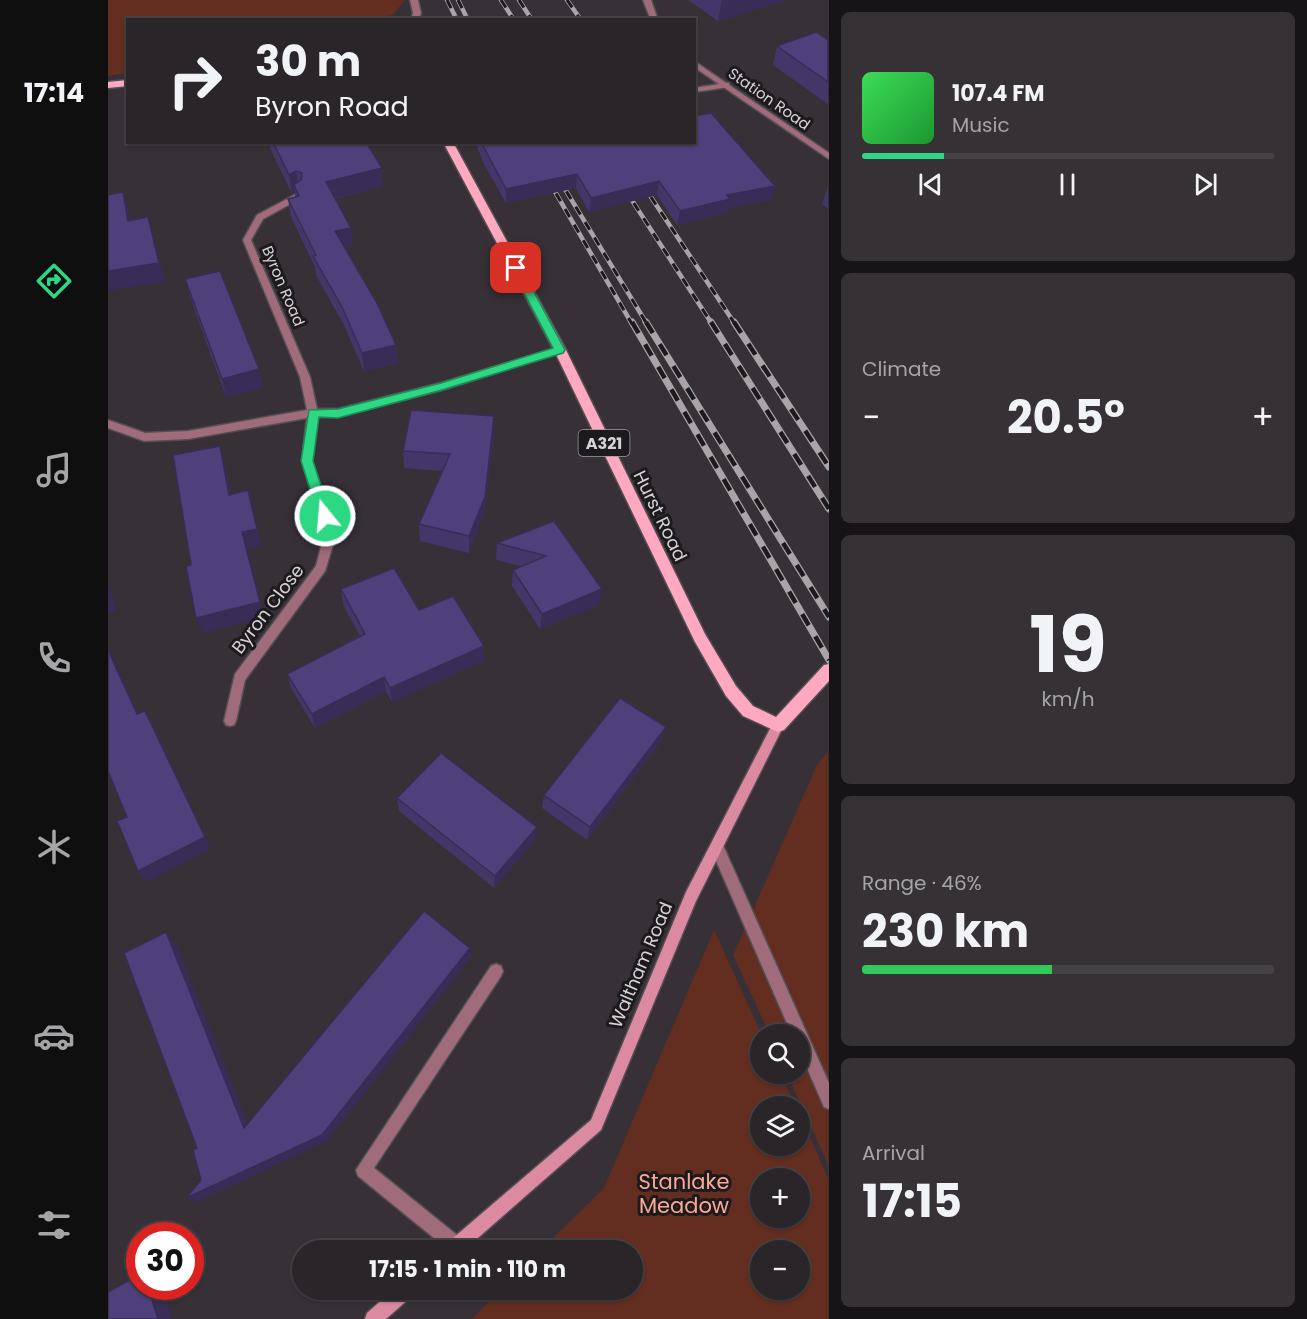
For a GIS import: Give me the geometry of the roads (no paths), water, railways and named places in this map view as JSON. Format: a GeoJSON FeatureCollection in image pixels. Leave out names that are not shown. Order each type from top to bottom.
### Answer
{"type":"FeatureCollection","features":[{"type":"Feature","properties":{"kind":"main road"},"geometry":{"type":"LineString","coordinates":[[108,85],[126,83]]}},
{"type":"Feature","properties":{"kind":"main road","name":"Hurst Road"},"geometry":{"type":"LineString","coordinates":[[449,144],[560,350],[700,638],[731,691],[748,711],[778,725]]}},
{"type":"Feature","properties":{"kind":"main road","name":"Waltham Road"},"geometry":{"type":"LineString","coordinates":[[463,1240],[596,1125],[691,897],[778,725],[823,676]]}},
{"type":"Feature","properties":{"kind":"main road"},"geometry":{"type":"LineString","coordinates":[[373,1319],[395,1300]]}},
{"type":"Feature","properties":{"kind":"street"},"geometry":{"type":"LineString","coordinates":[[414,0],[416,18]]}},
{"type":"Feature","properties":{"kind":"street"},"geometry":{"type":"LineString","coordinates":[[647,0],[654,18]]}},
{"type":"Feature","properties":{"kind":"street","name":"Station Road"},"geometry":{"type":"LineString","coordinates":[[696,64],[828,157]]}},
{"type":"Feature","properties":{"kind":"street"},"geometry":{"type":"LineString","coordinates":[[696,90],[726,85]]}},
{"type":"Feature","properties":{"kind":"street","name":"Byron Road"},"geometry":{"type":"LineString","coordinates":[[300,195],[260,217],[247,240],[305,376],[314,413]]}},
{"type":"Feature","properties":{"kind":"street"},"geometry":{"type":"LineString","coordinates":[[108,424],[144,437],[188,435],[314,413],[338,413],[442,386],[560,350]]}},
{"type":"Feature","properties":{"kind":"street","name":"Byron Close"},"geometry":{"type":"LineString","coordinates":[[230,721],[239,678],[321,568],[330,535],[307,461],[314,413]]}},
{"type":"Feature","properties":{"kind":"street"},"geometry":{"type":"LineString","coordinates":[[717,847],[794,1024]]}},
{"type":"Feature","properties":{"kind":"street","name":"Waltham Road"},"geometry":{"type":"LineString","coordinates":[[445,1240],[364,1170],[496,970]]}},
{"type":"Feature","properties":{"kind":"street"},"geometry":{"type":"LineString","coordinates":[[810,1060],[828,1102]]}},
{"type":"Feature","properties":{"kind":"railway"},"geometry":{"type":"LineString","coordinates":[[447,0],[456,18]]}},
{"type":"Feature","properties":{"kind":"railway"},"geometry":{"type":"LineString","coordinates":[[458,0],[467,18]]}},
{"type":"Feature","properties":{"kind":"railway"},"geometry":{"type":"LineString","coordinates":[[501,0],[513,18]]}},
{"type":"Feature","properties":{"kind":"railway"},"geometry":{"type":"LineString","coordinates":[[519,0],[531,18]]}},
{"type":"Feature","properties":{"kind":"railway"},"geometry":{"type":"LineString","coordinates":[[567,0],[580,18]]}},
{"type":"Feature","properties":{"kind":"railway"},"geometry":{"type":"LineString","coordinates":[[557,176],[647,324]]}},
{"type":"Feature","properties":{"kind":"railway"},"geometry":{"type":"LineString","coordinates":[[547,178],[632,324]]}},
{"type":"Feature","properties":{"kind":"railway"},"geometry":{"type":"LineString","coordinates":[[641,182],[735,324]]}},
{"type":"Feature","properties":{"kind":"railway"},"geometry":{"type":"LineString","coordinates":[[624,188],[712,324]]}},
{"type":"Feature","properties":{"kind":"railway"},"geometry":{"type":"LineString","coordinates":[[632,322],[829,660]]}},
{"type":"Feature","properties":{"kind":"railway"},"geometry":{"type":"LineString","coordinates":[[646,322],[829,617]]}},
{"type":"Feature","properties":{"kind":"railway"},"geometry":{"type":"LineString","coordinates":[[711,322],[829,509]]}},
{"type":"Feature","properties":{"kind":"railway"},"geometry":{"type":"LineString","coordinates":[[734,322],[829,467]]}},
{"type":"Feature","properties":{"kind":"park label","name":"Stanlake Meadow"},"geometry":{"type":"Point","coordinates":[684,1194]}}]}
